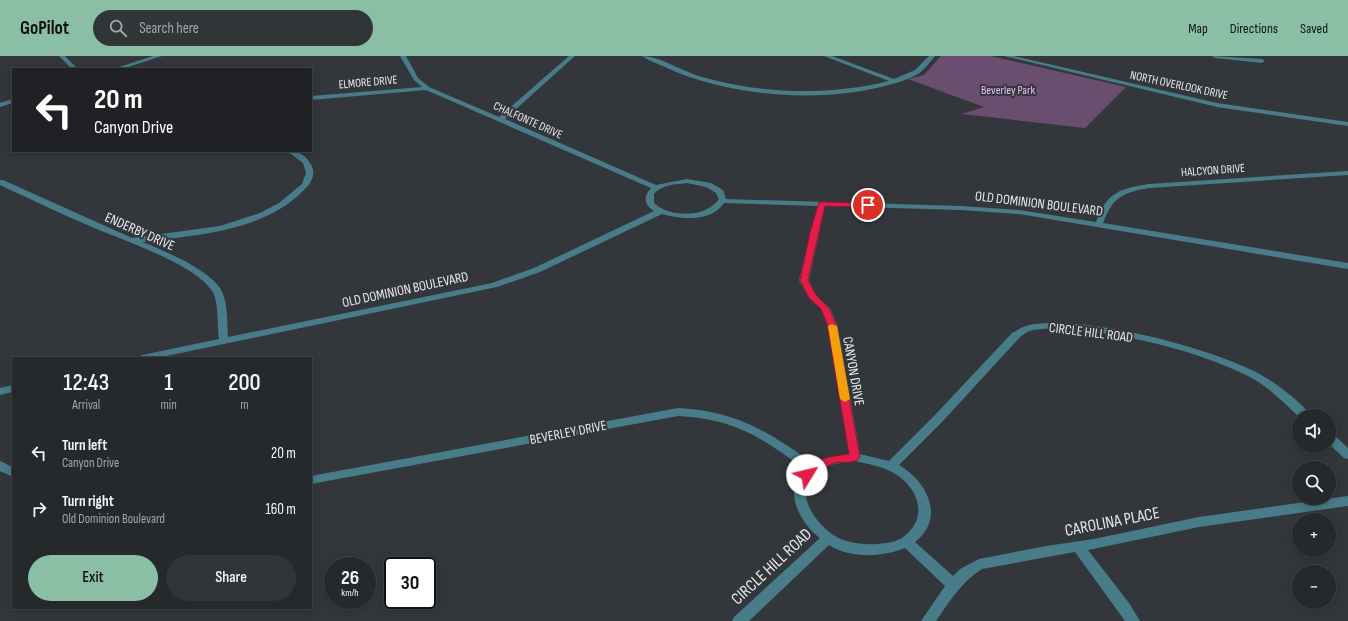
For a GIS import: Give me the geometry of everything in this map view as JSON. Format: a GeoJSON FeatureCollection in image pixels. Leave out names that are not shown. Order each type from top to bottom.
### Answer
{"type":"FeatureCollection","features":[{"type":"Feature","properties":{"kind":"street"},"geometry":{"type":"LineString","coordinates":[[62,56],[74,68]]}},
{"type":"Feature","properties":{"kind":"street"},"geometry":{"type":"LineString","coordinates":[[119,68],[159,56]]}},
{"type":"Feature","properties":{"kind":"street","name":"CHALFONTE DRIVE"},"geometry":{"type":"LineString","coordinates":[[403,56],[416,79],[427,88],[657,188]]}},
{"type":"Feature","properties":{"kind":"street"},"geometry":{"type":"LineString","coordinates":[[501,119],[572,56]]}},
{"type":"Feature","properties":{"kind":"street"},"geometry":{"type":"LineString","coordinates":[[645,56],[699,78],[757,90],[798,92],[836,91],[872,87],[916,72],[932,56]]}},
{"type":"Feature","properties":{"kind":"street"},"geometry":{"type":"LineString","coordinates":[[827,56],[893,81]]}},
{"type":"Feature","properties":{"kind":"street","name":"NORTH OVERLOOK DRIVE"},"geometry":{"type":"LineString","coordinates":[[1007,56],[1217,105],[1348,124]]}},
{"type":"Feature","properties":{"kind":"street"},"geometry":{"type":"LineString","coordinates":[[1215,56],[1262,61]]}},
{"type":"Feature","properties":{"kind":"street","name":"ELMORE DRIVE"},"geometry":{"type":"LineString","coordinates":[[312,98],[427,88]]}},
{"type":"Feature","properties":{"kind":"street"},"geometry":{"type":"LineString","coordinates":[[0,105],[12,101]]}},
{"type":"Feature","properties":{"kind":"street"},"geometry":{"type":"LineString","coordinates":[[133,240],[200,231],[243,222],[279,206],[292,198],[309,180],[311,171],[308,165],[302,158],[292,152]]}},
{"type":"Feature","properties":{"kind":"street","name":"HALCYON DRIVE"},"geometry":{"type":"LineString","coordinates":[[1099,224],[1106,206],[1112,198],[1132,189],[1149,186],[1348,173]]}},
{"type":"Feature","properties":{"kind":"street","name":"ENDERBY DRIVE"},"geometry":{"type":"LineString","coordinates":[[0,182],[106,230],[133,240],[188,267],[209,281],[218,293],[224,341]]}},
{"type":"Feature","properties":{"kind":"street"},"geometry":{"type":"LineString","coordinates":[[675,182],[699,183],[718,190],[723,195],[723,201],[720,207],[712,212],[701,215],[676,216],[661,211],[650,204],[648,199],[650,193],[657,188],[675,182]]}},
{"type":"Feature","properties":{"kind":"street","name":"OLD DOMINION BOULEVARD"},"geometry":{"type":"LineString","coordinates":[[723,201],[961,208],[1019,212],[1348,266]]}},
{"type":"Feature","properties":{"kind":"street","name":"CANYON DRIVE"},"geometry":{"type":"LineString","coordinates":[[822,204],[804,280],[812,296],[825,308],[832,324],[855,457]]}},
{"type":"Feature","properties":{"kind":"street","name":"OLD DOMINION BOULEVARD"},"geometry":{"type":"LineString","coordinates":[[147,357],[494,285],[537,270],[661,211]]}},
{"type":"Feature","properties":{"kind":"street","name":"CIRCLE HILL ROAD"},"geometry":{"type":"LineString","coordinates":[[890,466],[938,419],[1016,336],[1028,328],[1042,326],[1060,326],[1117,334],[1219,359],[1252,374],[1278,391],[1297,409]]}},
{"type":"Feature","properties":{"kind":"street"},"geometry":{"type":"LineString","coordinates":[[0,392],[12,388]]}},
{"type":"Feature","properties":{"kind":"street","name":"BEVERLEY DRIVE"},"geometry":{"type":"LineString","coordinates":[[312,480],[678,412],[701,412],[744,424],[774,441],[813,469]]}},
{"type":"Feature","properties":{"kind":"street"},"geometry":{"type":"LineString","coordinates":[[1336,444],[1348,455]]}},
{"type":"Feature","properties":{"kind":"street"},"geometry":{"type":"LineString","coordinates":[[855,457],[869,459],[890,466],[913,482],[922,495],[925,506],[923,524],[919,531],[907,542],[889,548],[868,550],[854,548],[828,538],[809,522],[803,514],[799,495],[803,480],[813,469],[833,459],[855,457]]}},
{"type":"Feature","properties":{"kind":"street"},"geometry":{"type":"LineString","coordinates":[[0,465],[12,472]]}},
{"type":"Feature","properties":{"kind":"street","name":"CAROLINA PLACE"},"geometry":{"type":"LineString","coordinates":[[952,585],[965,573],[979,564],[1198,522],[1348,501]]}},
{"type":"Feature","properties":{"kind":"street","name":"CIRCLE HILL ROAD"},"geometry":{"type":"LineString","coordinates":[[739,621],[828,538]]}},
{"type":"Feature","properties":{"kind":"street"},"geometry":{"type":"LineString","coordinates":[[907,542],[952,585],[928,621]]}},
{"type":"Feature","properties":{"kind":"street"},"geometry":{"type":"LineString","coordinates":[[1078,546],[1124,606],[1133,621]]}},
{"type":"Feature","properties":{"kind":"green space","name":"Beverley Park"},"geometry":{"type":"Polygon","coordinates":[[[941,56],[991,56],[1126,87],[1085,128],[962,114],[984,107],[908,79],[924,75],[941,56]]]}},
{"type":"Feature","properties":{"kind":"slow traffic"},"geometry":{"type":"LineString","coordinates":[[832,326],[845,399]]}},
{"type":"Feature","properties":{"kind":"route"},"geometry":{"type":"LineString","coordinates":[[807,475],[817,466],[825,462],[833,459],[855,457],[832,324],[825,308],[812,296],[804,280],[814,232],[822,204],[868,205]]}}]}
